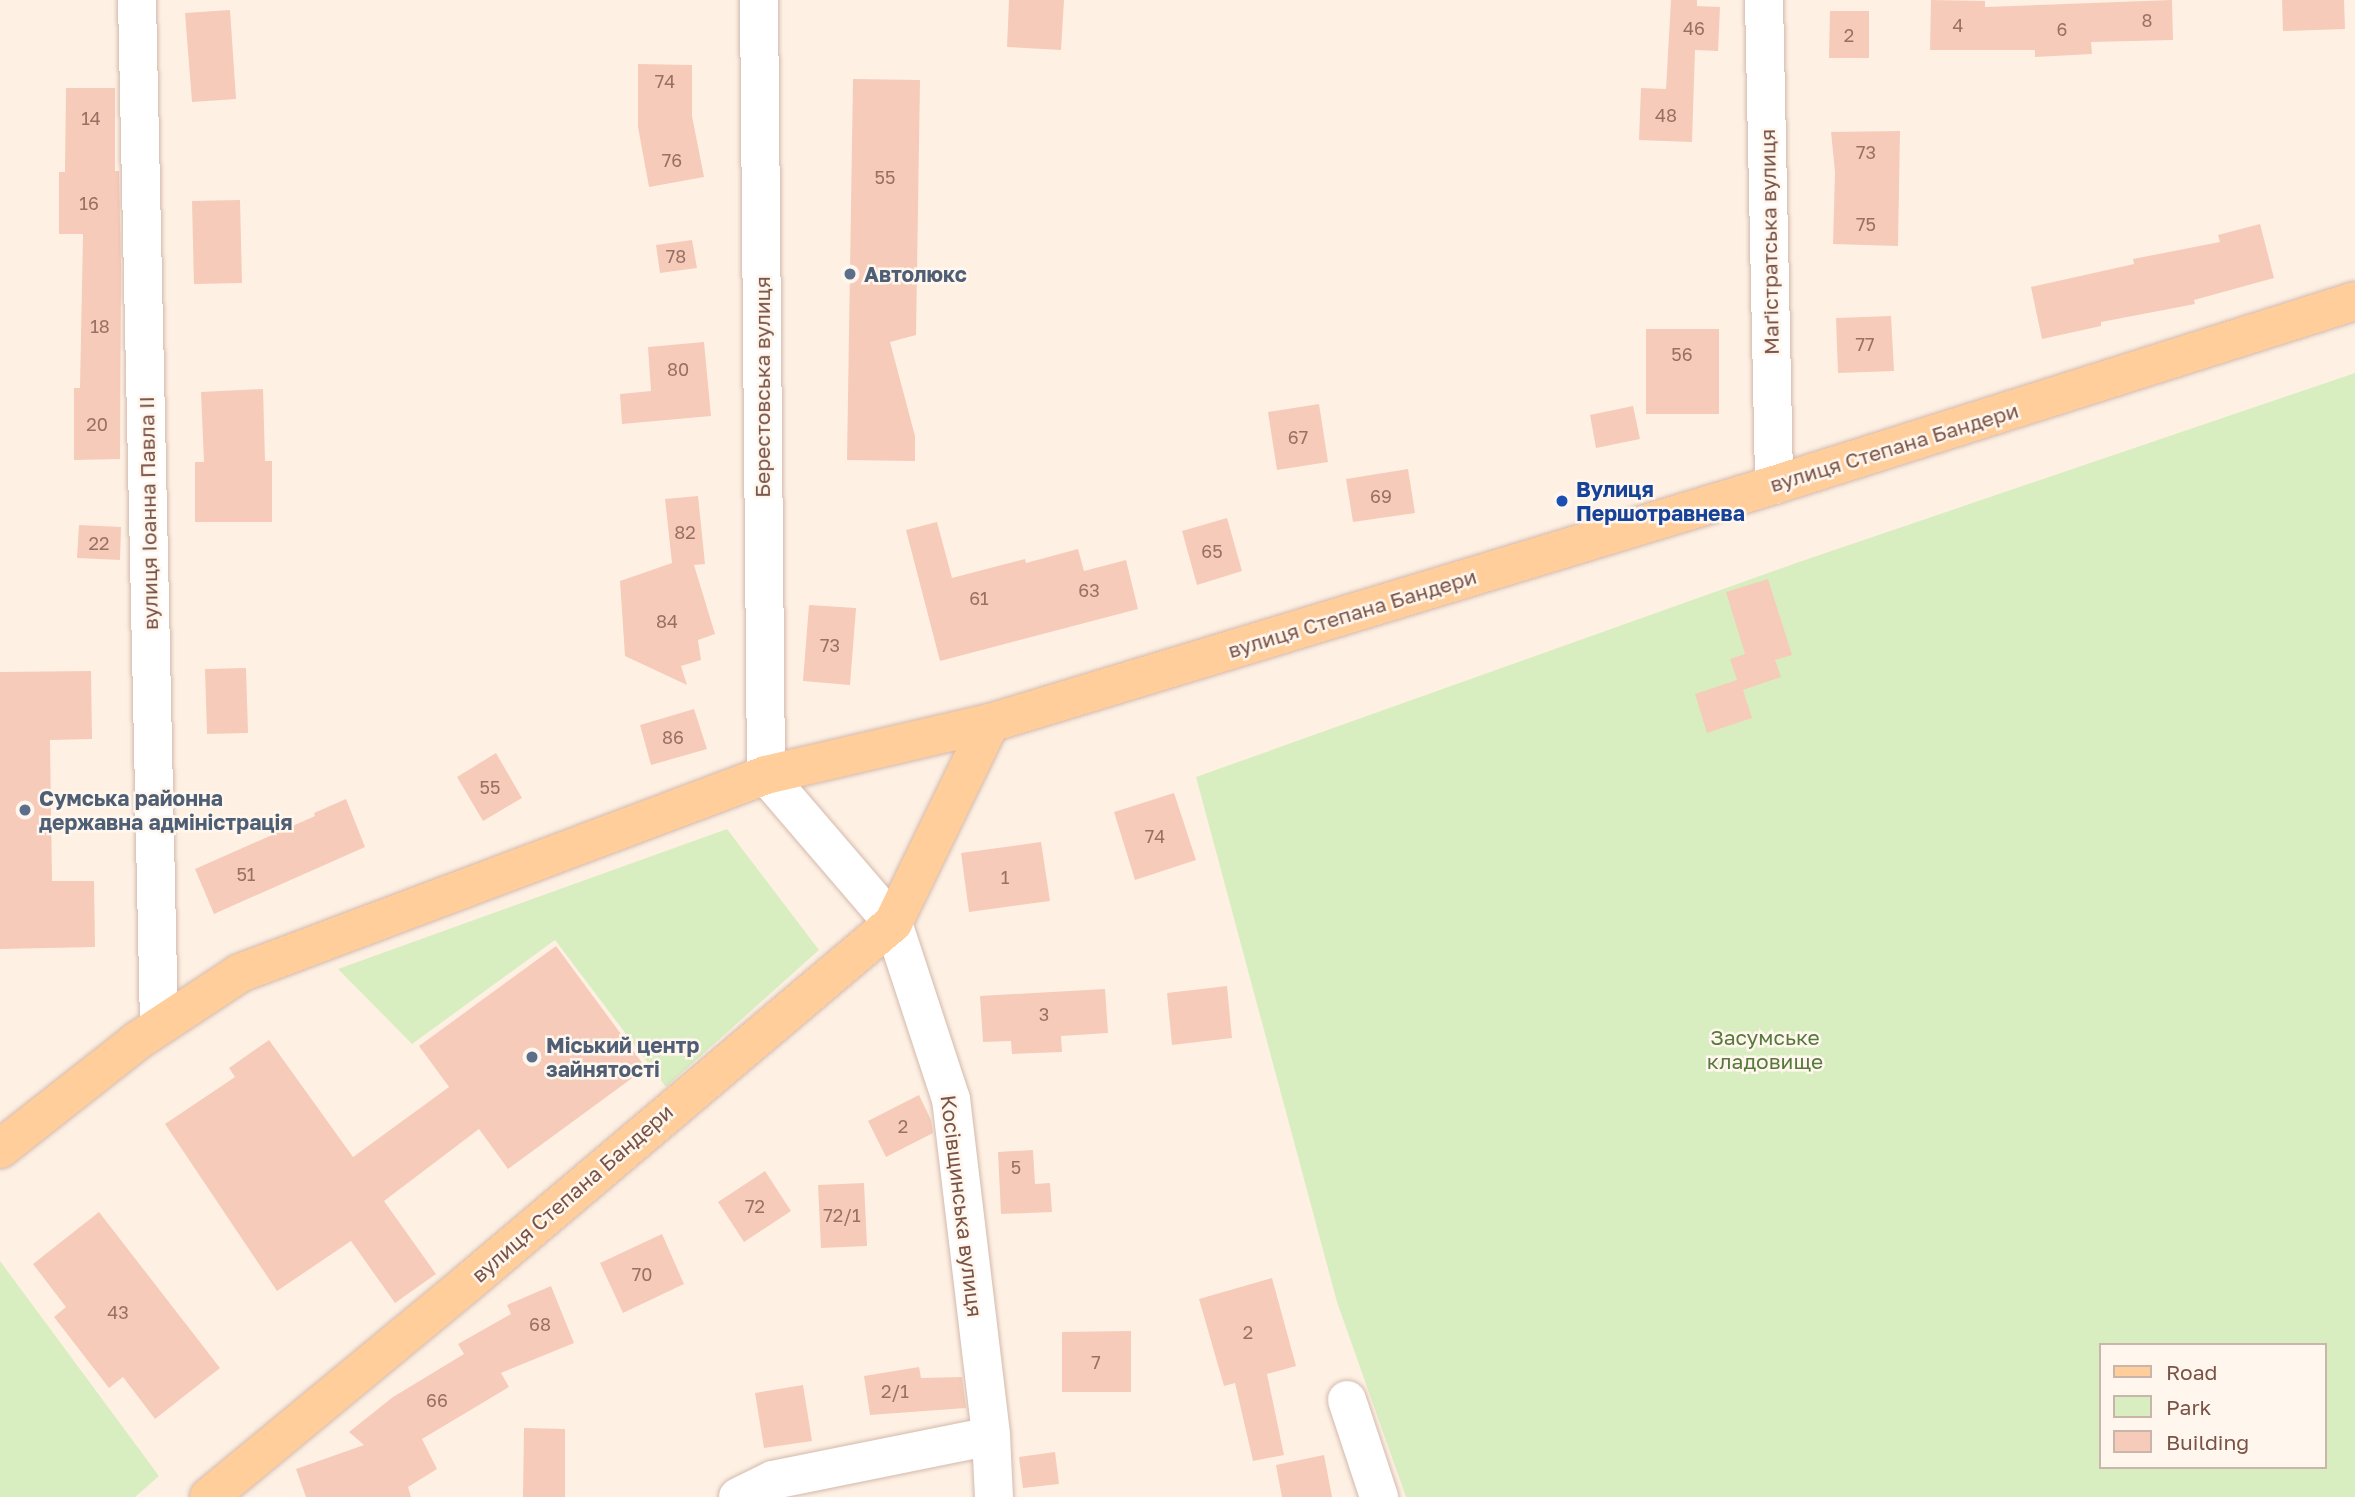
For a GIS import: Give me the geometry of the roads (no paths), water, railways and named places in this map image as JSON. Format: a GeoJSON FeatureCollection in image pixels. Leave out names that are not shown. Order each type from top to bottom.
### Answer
{"type":"FeatureCollection","features":[{"type":"Feature","properties":{"kind":"main road","name":"вулиця Степана Бандери"},"geometry":{"type":"LineString","coordinates":[[0,1149],[159,1025],[240,973],[766,775],[990,723],[1774,485],[2355,301]]}},
{"type":"Feature","properties":{"kind":"main road","name":"вулиця Степана Бандери"},"geometry":{"type":"LineString","coordinates":[[209,1497],[470,1281],[893,923],[990,723]]}},
{"type":"Feature","properties":{"kind":"street","name":"вулиця Іоанна Павла II"},"geometry":{"type":"LineString","coordinates":[[137,0],[159,1025]]}},
{"type":"Feature","properties":{"kind":"street","name":"Берестовська вулиця"},"geometry":{"type":"LineString","coordinates":[[759,0],[766,775]]}},
{"type":"Feature","properties":{"kind":"street","name":"Маґістратська вулиця"},"geometry":{"type":"LineString","coordinates":[[1764,0],[1774,485]]}},
{"type":"Feature","properties":{"kind":"street"},"geometry":{"type":"LineString","coordinates":[[766,775],[893,923]]}},
{"type":"Feature","properties":{"kind":"street","name":"Косівщинська вулиця"},"geometry":{"type":"LineString","coordinates":[[893,923],[951,1098],[991,1436],[994,1497]]}},
{"type":"Feature","properties":{"kind":"street"},"geometry":{"type":"LineString","coordinates":[[1347,1400],[1379,1497]]}},
{"type":"Feature","properties":{"kind":"street"},"geometry":{"type":"LineString","coordinates":[[738,1497],[773,1480],[991,1436]]}},
{"type":"Feature","properties":{"kind":"place","name":"Автолюкс"},"geometry":{"type":"Point","coordinates":[850,274]}},
{"type":"Feature","properties":{"kind":"place","name":"Вулиця Першотравнева"},"geometry":{"type":"Point","coordinates":[1562,501]}},
{"type":"Feature","properties":{"kind":"place","name":"Сумська районна державна адміністрація"},"geometry":{"type":"Point","coordinates":[25,810]}},
{"type":"Feature","properties":{"kind":"place","name":"Міський центр зайнятості"},"geometry":{"type":"Point","coordinates":[532,1057]}},
{"type":"Feature","properties":{"kind":"park label","name":"Засумське кладовище"},"geometry":{"type":"Point","coordinates":[1765,1049]}}]}
